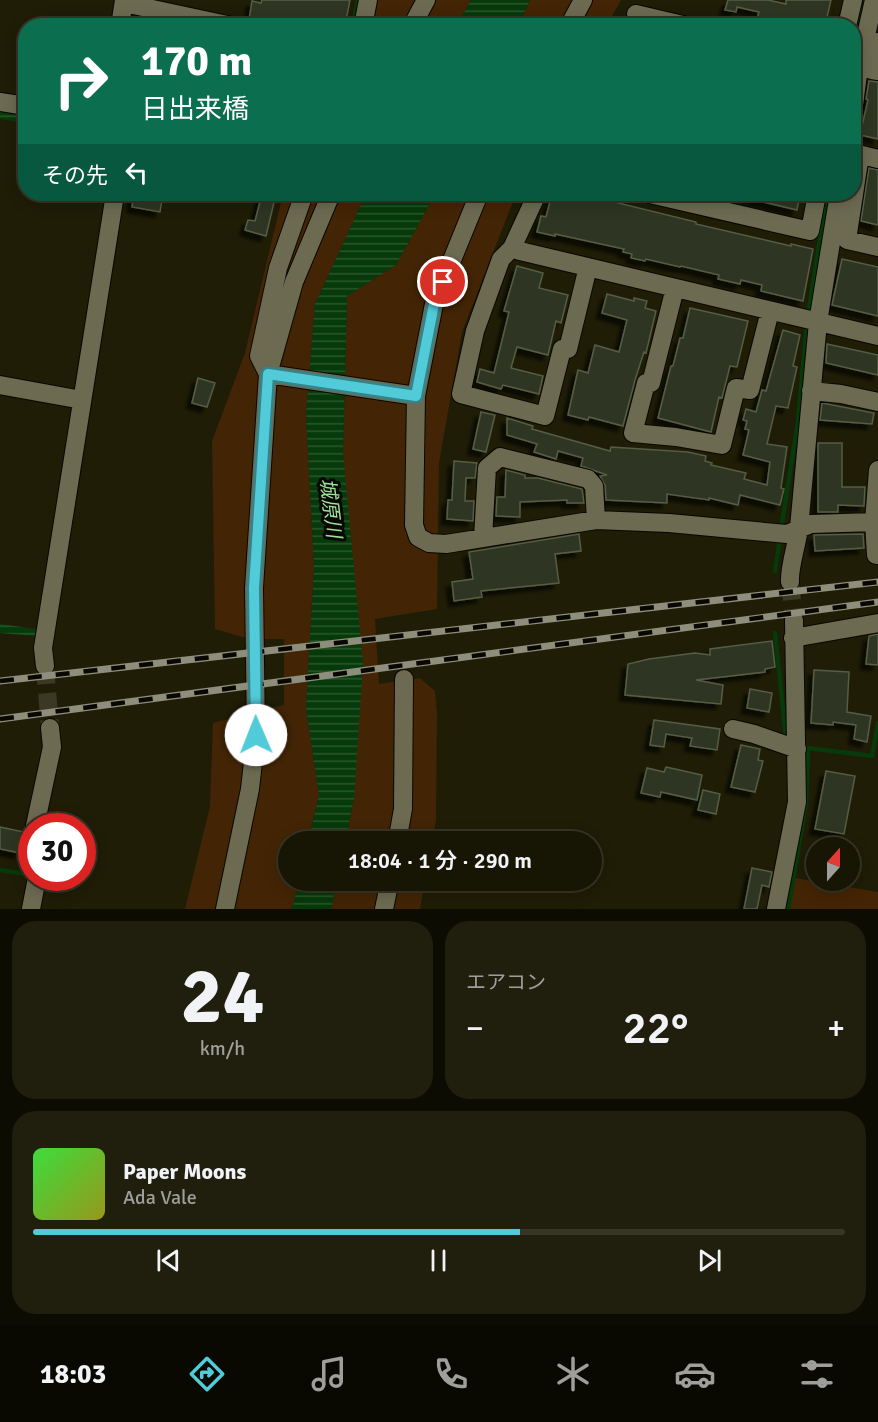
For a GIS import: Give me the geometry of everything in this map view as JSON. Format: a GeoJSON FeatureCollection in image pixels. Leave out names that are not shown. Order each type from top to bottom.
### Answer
{"type":"FeatureCollection","features":[{"type":"Feature","properties":{"kind":"street"},"geometry":{"type":"LineString","coordinates":[[365,18],[368,0]]}},
{"type":"Feature","properties":{"kind":"street"},"geometry":{"type":"LineString","coordinates":[[416,18],[426,0]]}},
{"type":"Feature","properties":{"kind":"street"},"geometry":{"type":"LineString","coordinates":[[574,18],[584,0]]}},
{"type":"Feature","properties":{"kind":"street"},"geometry":{"type":"LineString","coordinates":[[849,18],[853,0]]}},
{"type":"Feature","properties":{"kind":"street"},"geometry":{"type":"LineString","coordinates":[[861,57],[874,0]]}},
{"type":"Feature","properties":{"kind":"street"},"geometry":{"type":"LineString","coordinates":[[121,18],[124,2],[196,18]]}},
{"type":"Feature","properties":{"kind":"street"},"geometry":{"type":"LineString","coordinates":[[636,13],[656,18]]}},
{"type":"Feature","properties":{"kind":"street"},"geometry":{"type":"LineString","coordinates":[[878,42],[872,70],[878,71]]}},
{"type":"Feature","properties":{"kind":"street"},"geometry":{"type":"LineString","coordinates":[[0,102],[18,105]]}},
{"type":"Feature","properties":{"kind":"street"},"geometry":{"type":"LineString","coordinates":[[861,155],[878,159]]}},
{"type":"Feature","properties":{"kind":"street"},"geometry":{"type":"LineString","coordinates":[[45,666],[44,648],[114,201]]}},
{"type":"Feature","properties":{"kind":"street"},"geometry":{"type":"LineString","coordinates":[[268,374],[259,356],[278,268],[302,201]]}},
{"type":"Feature","properties":{"kind":"street"},"geometry":{"type":"LineString","coordinates":[[225,909],[250,789],[256,735],[254,588],[268,374],[294,282],[328,201]]}},
{"type":"Feature","properties":{"kind":"street"},"geometry":{"type":"LineString","coordinates":[[476,201],[434,304],[416,396],[414,525],[418,537],[429,543],[446,544],[596,520],[787,532],[811,524],[874,522]]}},
{"type":"Feature","properties":{"kind":"street"},"geometry":{"type":"LineString","coordinates":[[534,201],[512,248],[501,259],[475,331],[461,394],[544,416],[562,349],[567,349],[588,267]]}},
{"type":"Feature","properties":{"kind":"street"},"geometry":{"type":"LineString","coordinates":[[680,201],[810,231],[816,201]]}},
{"type":"Feature","properties":{"kind":"street"},"geometry":{"type":"LineString","coordinates":[[790,582],[790,572],[795,555],[787,532],[811,391],[811,320],[837,201]]}},
{"type":"Feature","properties":{"kind":"street"},"geometry":{"type":"LineString","coordinates":[[852,201],[847,240],[878,247]]}},
{"type":"Feature","properties":{"kind":"street"},"geometry":{"type":"LineString","coordinates":[[512,248],[878,336]]}},
{"type":"Feature","properties":{"kind":"street"},"geometry":{"type":"LineString","coordinates":[[675,288],[651,383],[646,383],[633,433],[722,445],[736,388],[750,390],[770,311]]}},
{"type":"Feature","properties":{"kind":"street"},"geometry":{"type":"LineString","coordinates":[[268,374],[416,396]]}},
{"type":"Feature","properties":{"kind":"street"},"geometry":{"type":"LineString","coordinates":[[0,385],[82,400]]}},
{"type":"Feature","properties":{"kind":"street"},"geometry":{"type":"LineString","coordinates":[[811,391],[841,394],[878,402]]}},
{"type":"Feature","properties":{"kind":"street"},"geometry":{"type":"LineString","coordinates":[[483,538],[487,468],[500,457],[588,479],[594,486],[596,520]]}},
{"type":"Feature","properties":{"kind":"street"},"geometry":{"type":"LineString","coordinates":[[878,470],[874,522],[876,555],[878,555]]}},
{"type":"Feature","properties":{"kind":"street"},"geometry":{"type":"LineString","coordinates":[[776,909],[797,802],[794,620]]}},
{"type":"Feature","properties":{"kind":"street"},"geometry":{"type":"LineString","coordinates":[[793,638],[878,622]]}},
{"type":"Feature","properties":{"kind":"street"},"geometry":{"type":"LineString","coordinates":[[399,831],[403,809],[404,679]]}},
{"type":"Feature","properties":{"kind":"street"},"geometry":{"type":"LineString","coordinates":[[38,813],[52,747],[50,728]]}},
{"type":"Feature","properties":{"kind":"street"},"geometry":{"type":"LineString","coordinates":[[733,729],[797,749]]}},
{"type":"Feature","properties":{"kind":"street"},"geometry":{"type":"LineString","coordinates":[[32,909],[35,891]]}},
{"type":"Feature","properties":{"kind":"street"},"geometry":{"type":"LineString","coordinates":[[384,909],[388,891]]}},
{"type":"Feature","properties":{"kind":"shaded area"},"geometry":{"type":"Polygon","coordinates":[[[373,0],[471,0],[461,18],[370,18],[373,0]]]}},
{"type":"Feature","properties":{"kind":"shaded area"},"geometry":{"type":"Polygon","coordinates":[[[530,0],[621,0],[611,18],[522,18],[530,0]]]}},
{"type":"Feature","properties":{"kind":"shaded area"},"geometry":{"type":"Polygon","coordinates":[[[281,201],[363,201],[315,304],[306,413],[314,567],[306,708],[319,795],[310,831],[278,831],[278,891],[296,891],[292,909],[185,909],[210,806],[213,723],[284,705],[284,639],[249,639],[215,629],[212,441],[245,353],[281,201]]]}},
{"type":"Feature","properties":{"kind":"shaded area"},"geometry":{"type":"Polygon","coordinates":[[[431,201],[513,201],[462,332],[439,463],[437,609],[375,619],[379,684],[420,678],[435,691],[437,714],[436,820],[434,831],[347,831],[354,799],[343,453],[347,296],[396,265],[431,201]]]}},
{"type":"Feature","properties":{"kind":"shaded area"},"geometry":{"type":"Polygon","coordinates":[[[795,878],[806,880],[806,891],[860,891],[860,889],[878,892],[878,909],[790,909],[795,878]]]}},
{"type":"Feature","properties":{"kind":"shaded area"},"geometry":{"type":"Polygon","coordinates":[[[335,891],[423,891],[420,909],[331,909],[335,891]]]}},
{"type":"Feature","properties":{"kind":"water"},"geometry":{"type":"Polygon","coordinates":[[[471,0],[530,0],[521,18],[461,18],[471,0]]]}},
{"type":"Feature","properties":{"kind":"water"},"geometry":{"type":"Polygon","coordinates":[[[0,110],[18,114],[18,122],[0,119],[0,110]]]}},
{"type":"Feature","properties":{"kind":"water","name":"城原川"},"geometry":{"type":"Polygon","coordinates":[[[363,201],[431,201],[396,265],[347,296],[343,453],[363,663],[354,799],[347,831],[311,831],[319,795],[306,708],[314,567],[306,413],[315,304],[363,201]]]}},
{"type":"Feature","properties":{"kind":"water"},"geometry":{"type":"Polygon","coordinates":[[[0,624],[36,629],[35,636],[0,633],[0,624]]]}},
{"type":"Feature","properties":{"kind":"water"},"geometry":{"type":"Polygon","coordinates":[[[296,891],[335,891],[331,909],[292,909],[296,891]]]}},
{"type":"Feature","properties":{"kind":"building"},"geometry":{"type":"Polygon","coordinates":[[[262,0],[350,0],[347,18],[249,18],[252,1],[261,3],[262,0]]]}},
{"type":"Feature","properties":{"kind":"building"},"geometry":{"type":"Polygon","coordinates":[[[728,0],[768,0],[786,4],[786,0],[831,0],[827,18],[757,18],[759,12],[737,7],[736,12],[725,10],[728,0]]]}},
{"type":"Feature","properties":{"kind":"building"},"geometry":{"type":"Polygon","coordinates":[[[869,81],[878,82],[878,139],[861,135],[868,100],[866,99],[869,81]]]}},
{"type":"Feature","properties":{"kind":"building"},"geometry":{"type":"Polygon","coordinates":[[[869,168],[878,170],[878,225],[861,221],[869,168]]]}},
{"type":"Feature","properties":{"kind":"building"},"geometry":{"type":"Polygon","coordinates":[[[133,201],[162,201],[160,212],[132,207],[133,201]]]}},
{"type":"Feature","properties":{"kind":"building"},"geometry":{"type":"Polygon","coordinates":[[[260,201],[274,201],[266,236],[245,230],[248,220],[255,221],[260,201]]]}},
{"type":"Feature","properties":{"kind":"building"},"geometry":{"type":"Polygon","coordinates":[[[550,201],[610,201],[696,222],[696,224],[813,249],[803,301],[761,291],[762,285],[741,280],[740,284],[718,279],[719,275],[646,259],[645,261],[631,258],[632,254],[623,252],[624,249],[537,232],[541,216],[546,217],[550,201]]]}},
{"type":"Feature","properties":{"kind":"building"},"geometry":{"type":"Polygon","coordinates":[[[760,201],[799,201],[797,210],[760,201]]]}},
{"type":"Feature","properties":{"kind":"building"},"geometry":{"type":"Polygon","coordinates":[[[842,259],[878,267],[878,316],[832,305],[842,259]]]}},
{"type":"Feature","properties":{"kind":"building"},"geometry":{"type":"Polygon","coordinates":[[[517,266],[543,273],[539,288],[568,295],[561,323],[556,321],[548,355],[517,347],[511,368],[543,376],[539,394],[503,385],[501,389],[477,382],[480,369],[494,373],[509,312],[504,311],[517,266]]]}},
{"type":"Feature","properties":{"kind":"building"},"geometry":{"type":"Polygon","coordinates":[[[607,294],[634,301],[634,298],[647,301],[645,308],[656,311],[646,353],[644,352],[635,380],[623,426],[589,417],[588,420],[568,415],[578,370],[588,373],[595,345],[619,352],[627,320],[602,313],[607,294]]]}},
{"type":"Feature","properties":{"kind":"building"},"geometry":{"type":"Polygon","coordinates":[[[690,308],[748,321],[737,367],[730,366],[722,398],[719,397],[711,432],[658,418],[671,366],[673,366],[680,338],[683,338],[690,308]]]}},
{"type":"Feature","properties":{"kind":"building"},"geometry":{"type":"Polygon","coordinates":[[[783,330],[800,335],[793,366],[797,367],[788,408],[776,406],[767,444],[787,447],[781,488],[784,489],[780,505],[740,495],[738,505],[709,498],[709,500],[667,494],[667,503],[606,500],[605,485],[600,476],[607,475],[581,466],[583,458],[558,451],[556,459],[534,452],[537,444],[507,435],[507,418],[533,426],[532,429],[610,451],[611,447],[688,452],[706,456],[705,461],[712,463],[711,465],[746,473],[744,479],[767,485],[770,462],[743,455],[749,430],[745,429],[747,421],[743,420],[746,409],[756,412],[762,390],[766,391],[783,330]]]}},
{"type":"Feature","properties":{"kind":"building"},"geometry":{"type":"Polygon","coordinates":[[[827,344],[878,355],[878,375],[826,363],[827,344]]]}},
{"type":"Feature","properties":{"kind":"building"},"geometry":{"type":"Polygon","coordinates":[[[198,378],[215,383],[207,407],[192,403],[198,378]]]}},
{"type":"Feature","properties":{"kind":"building"},"geometry":{"type":"Polygon","coordinates":[[[822,403],[874,413],[872,424],[820,420],[822,403]]]}},
{"type":"Feature","properties":{"kind":"building"},"geometry":{"type":"Polygon","coordinates":[[[481,412],[495,415],[486,452],[473,449],[481,412]]]}},
{"type":"Feature","properties":{"kind":"building"},"geometry":{"type":"Polygon","coordinates":[[[818,443],[842,443],[842,487],[865,487],[864,506],[838,505],[838,512],[818,512],[818,443]]]}},
{"type":"Feature","properties":{"kind":"building"},"geometry":{"type":"Polygon","coordinates":[[[454,461],[477,463],[475,478],[466,478],[465,501],[474,501],[473,521],[447,519],[448,500],[452,500],[454,461]]]}},
{"type":"Feature","properties":{"kind":"building"},"geometry":{"type":"Polygon","coordinates":[[[506,470],[525,475],[525,478],[538,478],[582,489],[584,503],[567,503],[567,500],[520,502],[520,517],[496,516],[497,497],[505,497],[506,470]]]}},
{"type":"Feature","properties":{"kind":"building"},"geometry":{"type":"Polygon","coordinates":[[[579,534],[581,551],[555,554],[559,583],[481,591],[482,597],[454,601],[452,582],[473,579],[469,552],[579,534]]]}},
{"type":"Feature","properties":{"kind":"building"},"geometry":{"type":"Polygon","coordinates":[[[863,534],[864,548],[815,551],[814,535],[863,534]]]}},
{"type":"Feature","properties":{"kind":"building"},"geometry":{"type":"Polygon","coordinates":[[[878,634],[878,665],[866,664],[869,636],[878,634]]]}},
{"type":"Feature","properties":{"kind":"building"},"geometry":{"type":"Polygon","coordinates":[[[772,641],[775,667],[765,669],[765,672],[696,680],[723,685],[721,704],[625,695],[628,664],[695,653],[710,655],[710,649],[772,641]]]}},
{"type":"Feature","properties":{"kind":"building"},"geometry":{"type":"Polygon","coordinates":[[[814,670],[849,672],[847,712],[871,716],[867,742],[854,739],[856,725],[833,722],[833,725],[811,723],[814,670]]]}},
{"type":"Feature","properties":{"kind":"building"},"geometry":{"type":"Polygon","coordinates":[[[750,689],[772,693],[769,712],[747,708],[750,689]]]}},
{"type":"Feature","properties":{"kind":"building"},"geometry":{"type":"Polygon","coordinates":[[[654,720],[720,729],[717,750],[690,746],[692,738],[666,734],[664,747],[650,745],[654,720]]]}},
{"type":"Feature","properties":{"kind":"building"},"geometry":{"type":"Polygon","coordinates":[[[741,745],[760,749],[758,760],[763,761],[755,792],[731,787],[741,745]]]}},
{"type":"Feature","properties":{"kind":"building"},"geometry":{"type":"Polygon","coordinates":[[[666,767],[702,775],[697,800],[661,792],[660,797],[641,793],[647,768],[664,772],[666,767]]]}},
{"type":"Feature","properties":{"kind":"building"},"geometry":{"type":"Polygon","coordinates":[[[826,771],[855,776],[844,834],[815,829],[826,771]]]}},
{"type":"Feature","properties":{"kind":"building"},"geometry":{"type":"Polygon","coordinates":[[[703,790],[720,794],[716,814],[698,810],[703,790]]]}},
{"type":"Feature","properties":{"kind":"building"},"geometry":{"type":"Polygon","coordinates":[[[0,827],[18,831],[18,853],[0,849],[0,827]]]}},
{"type":"Feature","properties":{"kind":"building"},"geometry":{"type":"Polygon","coordinates":[[[752,868],[772,872],[769,887],[762,885],[757,909],[744,909],[752,868]]]}},
{"type":"Feature","properties":{"kind":"waterway"},"geometry":{"type":"LineString","coordinates":[[355,18],[358,0]]}},
{"type":"Feature","properties":{"kind":"waterway"},"geometry":{"type":"LineString","coordinates":[[859,18],[863,0]]}},
{"type":"Feature","properties":{"kind":"waterway"},"geometry":{"type":"LineString","coordinates":[[808,315],[826,201]]}},
{"type":"Feature","properties":{"kind":"waterway"},"geometry":{"type":"LineString","coordinates":[[781,530],[798,421],[807,324]]}},
{"type":"Feature","properties":{"kind":"waterway"},"geometry":{"type":"LineString","coordinates":[[775,571],[780,538]]}},
{"type":"Feature","properties":{"kind":"waterway"},"geometry":{"type":"LineString","coordinates":[[775,633],[786,738]]}},
{"type":"Feature","properties":{"kind":"waterway"},"geometry":{"type":"LineString","coordinates":[[788,909],[806,803],[808,748],[872,756],[878,723]]}},
{"type":"Feature","properties":{"kind":"waterway"},"geometry":{"type":"LineString","coordinates":[[0,870],[18,873]]}},
{"type":"Feature","properties":{"kind":"tunnel"},"geometry":{"type":"LineString","coordinates":[[790,582],[794,620]]}},
{"type":"Feature","properties":{"kind":"tunnel"},"geometry":{"type":"LineString","coordinates":[[45,666],[50,728]]}},
{"type":"Feature","properties":{"kind":"railway"},"geometry":{"type":"LineString","coordinates":[[0,681],[878,582]]}},
{"type":"Feature","properties":{"kind":"railway"},"geometry":{"type":"LineString","coordinates":[[0,719],[878,602]]}},
{"type":"Feature","properties":{"kind":"route"},"geometry":{"type":"LineString","coordinates":[[256,735],[254,588],[268,374],[416,396],[434,304],[443,282]]}}]}
